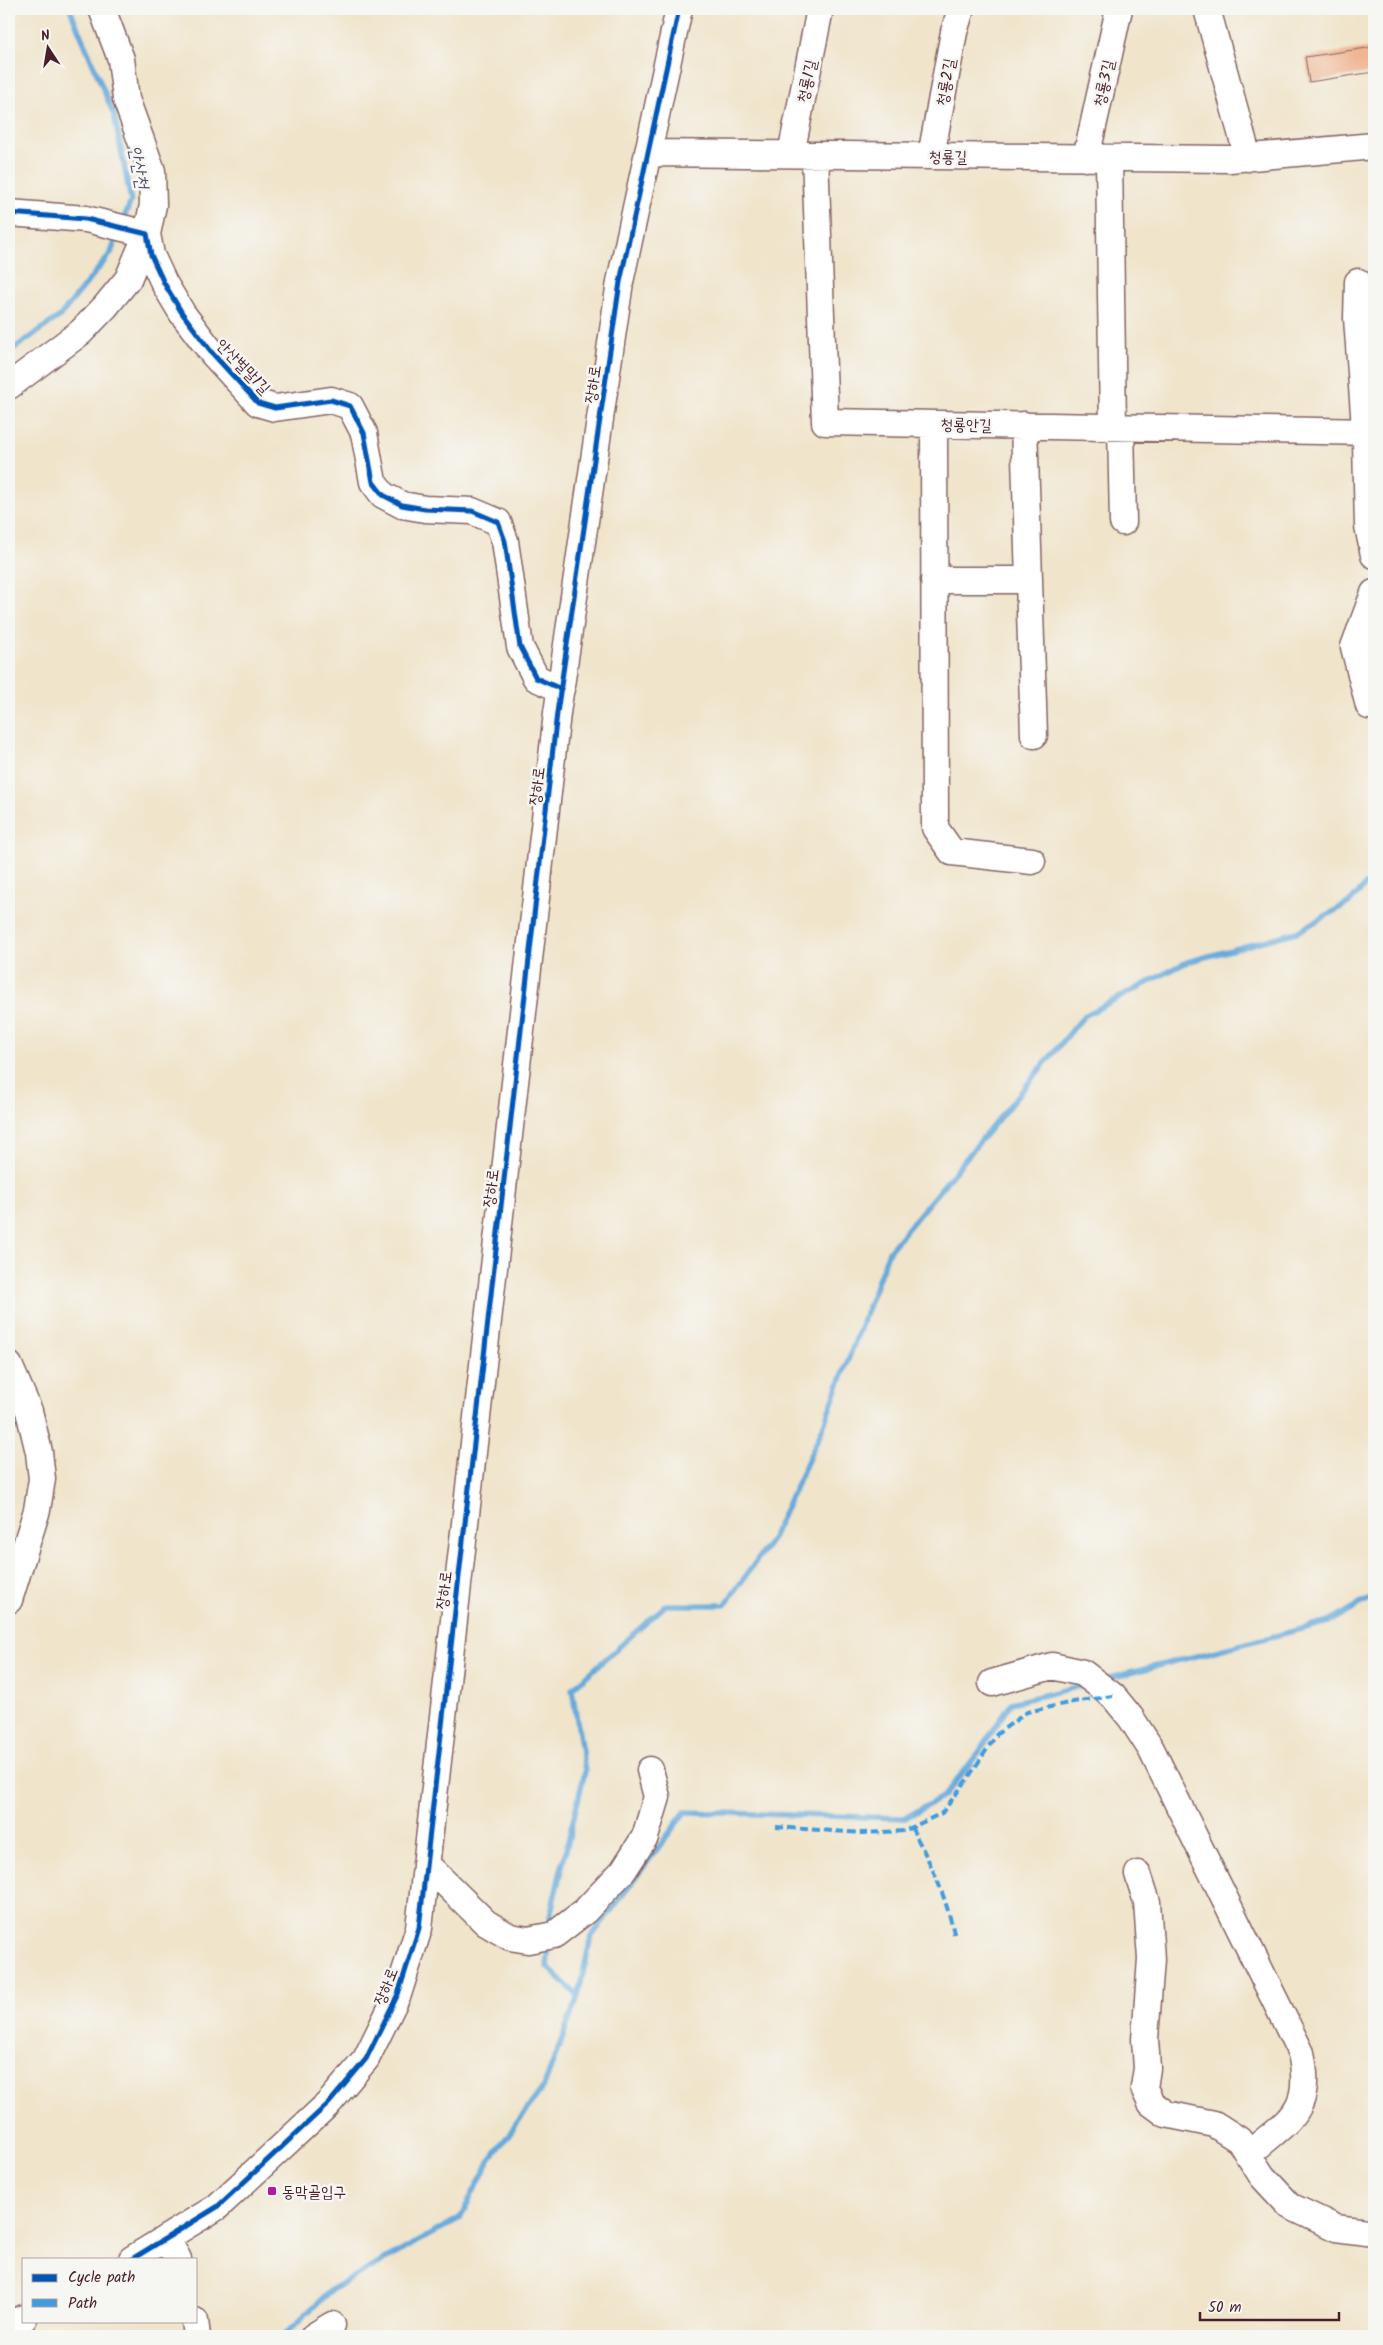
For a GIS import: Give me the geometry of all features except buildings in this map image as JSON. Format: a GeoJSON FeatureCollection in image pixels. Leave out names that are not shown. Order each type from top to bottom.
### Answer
{"type":"FeatureCollection","features":[{"type":"Feature","properties":{"kind":"street"},"geometry":{"type":"LineString","coordinates":[[9,386],[81,332],[128,279],[153,205],[152,171],[126,99],[121,60],[102,9]]}},
{"type":"Feature","properties":{"kind":"street","name":"장하로"},"geometry":{"type":"LineString","coordinates":[[136,2258],[172,2248],[329,2103],[366,2059],[398,1994],[419,1928],[561,689],[620,282],[679,9]]}},
{"type":"Feature","properties":{"kind":"street","name":"청룡1길"},"geometry":{"type":"LineString","coordinates":[[803,154],[820,9]]}},
{"type":"Feature","properties":{"kind":"street","name":"청룡2길"},"geometry":{"type":"LineString","coordinates":[[931,156],[954,32],[961,9]]}},
{"type":"Feature","properties":{"kind":"street","name":"청룡3길"},"geometry":{"type":"LineString","coordinates":[[1119,9],[1098,158],[1123,522]]}},
{"type":"Feature","properties":{"kind":"street"},"geometry":{"type":"LineString","coordinates":[[1207,9],[1248,158]]}},
{"type":"Feature","properties":{"kind":"street","name":"청룡길"},"geometry":{"type":"LineString","coordinates":[[648,153],[1248,158],[1374,146]]}},
{"type":"Feature","properties":{"kind":"street","name":"청룡안길"},"geometry":{"type":"LineString","coordinates":[[803,154],[825,422],[1370,432]]}},
{"type":"Feature","properties":{"kind":"street"},"geometry":{"type":"LineString","coordinates":[[9,213],[86,218],[143,233]]}},
{"type":"Feature","properties":{"kind":"street","name":"안산벌말1길"},"geometry":{"type":"LineString","coordinates":[[143,233],[164,283],[182,313],[213,354],[258,403],[275,408],[331,400],[350,406],[364,433],[373,482],[383,495],[402,505],[425,509],[472,511],[498,522],[505,541],[520,647],[536,678],[561,689]]}},
{"type":"Feature","properties":{"kind":"street"},"geometry":{"type":"LineString","coordinates":[[1358,282],[1357,318],[1370,432],[1368,526],[1374,556]]}},
{"type":"Feature","properties":{"kind":"street"},"geometry":{"type":"LineString","coordinates":[[934,424],[936,828],[952,852],[1032,861]]}},
{"type":"Feature","properties":{"kind":"street"},"geometry":{"type":"LineString","coordinates":[[1024,426],[1034,735]]}},
{"type":"Feature","properties":{"kind":"street"},"geometry":{"type":"LineString","coordinates":[[934,580],[1029,580]]}},
{"type":"Feature","properties":{"kind":"street"},"geometry":{"type":"LineString","coordinates":[[1369,706],[1354,647],[1374,593]]}},
{"type":"Feature","properties":{"kind":"street"},"geometry":{"type":"LineString","coordinates":[[9,1365],[29,1411],[39,1452],[42,1479],[36,1510],[9,1600]]}},
{"type":"Feature","properties":{"kind":"street"},"geometry":{"type":"LineString","coordinates":[[992,1683],[1052,1666],[1083,1673],[1106,1691],[1132,1718],[1151,1749],[1301,2053],[1305,2072],[1304,2095],[1298,2109],[1248,2155]]}},
{"type":"Feature","properties":{"kind":"street"},"geometry":{"type":"LineString","coordinates":[[426,1864],[486,1923],[510,1937],[528,1940],[545,1937],[585,1911],[623,1871],[645,1837],[657,1797],[650,1770]]}},
{"type":"Feature","properties":{"kind":"street"},"geometry":{"type":"LineString","coordinates":[[1138,1874],[1147,1902],[1151,1959],[1145,2039],[1147,2068],[1144,2088],[1150,2103],[1166,2114],[1214,2124],[1239,2140],[1262,2176],[1290,2206],[1336,2228],[1374,2233]]}},
{"type":"Feature","properties":{"kind":"street"},"geometry":{"type":"LineString","coordinates":[[9,2324],[22,2319]]}},
{"type":"Feature","properties":{"kind":"street"},"geometry":{"type":"LineString","coordinates":[[195,2322],[197,2336]]}},
{"type":"Feature","properties":{"kind":"waterway","name":"안산천"},"geometry":{"type":"LineString","coordinates":[[70,9],[114,115],[131,201],[122,222]]}},
{"type":"Feature","properties":{"kind":"waterway","name":"안산천"},"geometry":{"type":"LineString","coordinates":[[9,352],[60,316],[111,253],[118,233]]}},
{"type":"Feature","properties":{"kind":"waterway"},"geometry":{"type":"LineString","coordinates":[[549,1930],[550,1916],[585,1771],[572,1689],[666,1605],[725,1605],[771,1540],[821,1432],[889,1251],[1084,1016],[1187,962],[1297,932],[1350,902],[1374,876]]}},
{"type":"Feature","properties":{"kind":"waterway","name":"안산천"},"geometry":{"type":"LineString","coordinates":[[9,1432],[9,1442]]}},
{"type":"Feature","properties":{"kind":"waterway"},"geometry":{"type":"LineString","coordinates":[[1106,1679],[1329,1622],[1374,1596]]}},
{"type":"Feature","properties":{"kind":"waterway"},"geometry":{"type":"LineString","coordinates":[[283,2336],[331,2290],[460,2218],[490,2160],[544,2086],[578,1996],[591,1937],[685,1812],[905,1818],[944,1796],[980,1751],[1011,1703],[1085,1685]]}},
{"type":"Feature","properties":{"kind":"waterway"},"geometry":{"type":"LineString","coordinates":[[549,1944],[547,1967],[578,1996]]}},
{"type":"Feature","properties":{"kind":"marked path"},"geometry":{"type":"LineString","coordinates":[[776,1827],[862,1833],[904,1831],[942,1813],[997,1734],[1027,1712],[1113,1696]]}},
{"type":"Feature","properties":{"kind":"marked path"},"geometry":{"type":"LineString","coordinates":[[911,1827],[938,1881],[955,1938]]}},
{"type":"Feature","properties":{"kind":"cycle path"},"geometry":{"type":"LineString","coordinates":[[134,2258],[217,2207],[329,2103],[366,2059],[398,1994],[419,1928],[557,713],[620,282],[679,9]]}},
{"type":"Feature","properties":{"kind":"cycle path"},"geometry":{"type":"LineString","coordinates":[[9,213],[86,219],[147,234],[151,255],[164,283],[182,313],[213,354],[258,403],[275,408],[331,400],[350,406],[364,433],[373,482],[383,495],[402,505],[425,509],[472,511],[498,522],[505,541],[520,647],[536,678],[561,689]]}},
{"type":"Feature","properties":{"kind":"place","name":"동막골입구"},"geometry":{"type":"Point","coordinates":[272,2191]}}]}
